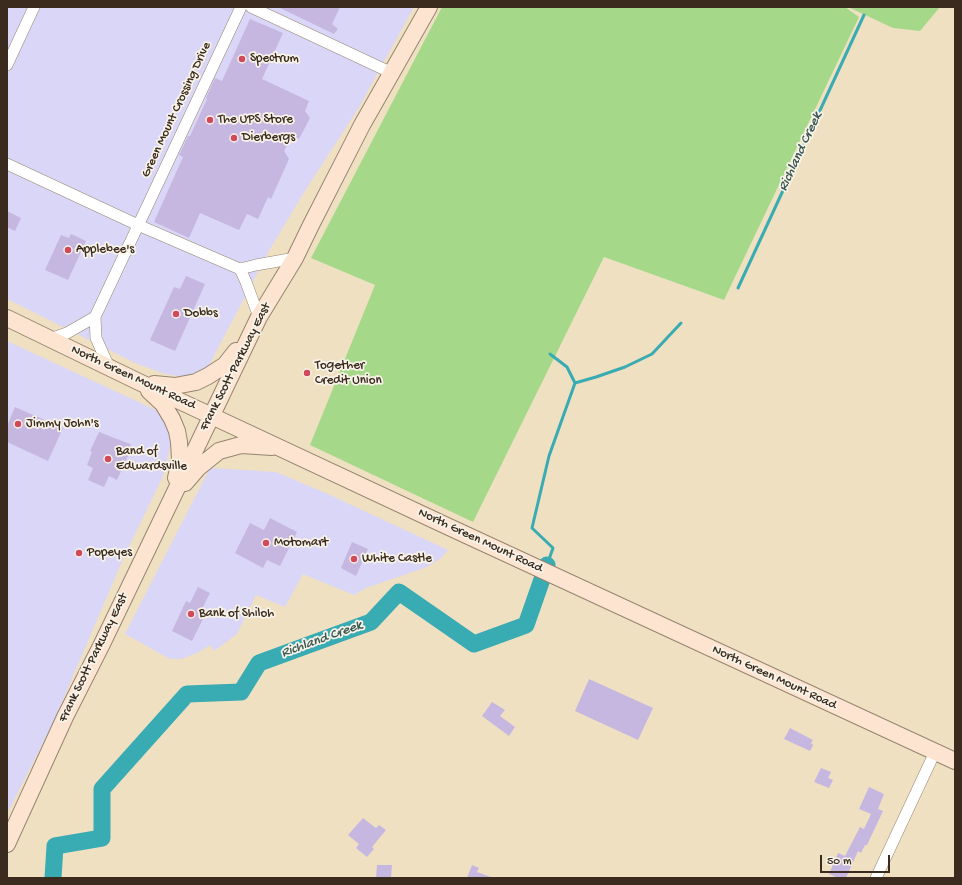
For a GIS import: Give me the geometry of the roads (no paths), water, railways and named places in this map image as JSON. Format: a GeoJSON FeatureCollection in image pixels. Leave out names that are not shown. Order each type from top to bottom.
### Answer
{"type":"FeatureCollection","features":[{"type":"Feature","properties":{"kind":"main road","name":"Frank Scott Parkway East"},"geometry":{"type":"LineString","coordinates":[[7,844],[65,717],[102,644],[256,323],[295,258],[362,125],[428,7]]}},
{"type":"Feature","properties":{"kind":"main road","name":"North Green Mount Road"},"geometry":{"type":"LineString","coordinates":[[7,318],[139,382],[955,761]]}},
{"type":"Feature","properties":{"kind":"main road"},"geometry":{"type":"LineString","coordinates":[[139,382],[175,386],[196,382],[208,376],[225,365],[256,323]]}},
{"type":"Feature","properties":{"kind":"main road"},"geometry":{"type":"LineString","coordinates":[[139,382],[163,404],[177,431],[180,460],[170,501]]}},
{"type":"Feature","properties":{"kind":"main road"},"geometry":{"type":"LineString","coordinates":[[170,501],[198,468],[219,452],[241,445],[281,447]]}},
{"type":"Feature","properties":{"kind":"street"},"geometry":{"type":"LineString","coordinates":[[7,65],[34,7]]}},
{"type":"Feature","properties":{"kind":"street","name":"Green Mount Crossing Drive"},"geometry":{"type":"LineString","coordinates":[[95,317],[241,7]]}},
{"type":"Feature","properties":{"kind":"street"},"geometry":{"type":"LineString","coordinates":[[251,7],[392,73]]}},
{"type":"Feature","properties":{"kind":"street"},"geometry":{"type":"LineString","coordinates":[[7,164],[138,226],[240,269],[295,258]]}},
{"type":"Feature","properties":{"kind":"street"},"geometry":{"type":"LineString","coordinates":[[240,269],[246,282],[256,323]]}},
{"type":"Feature","properties":{"kind":"street"},"geometry":{"type":"LineString","coordinates":[[50,339],[67,333],[95,317],[96,338],[110,367]]}},
{"type":"Feature","properties":{"kind":"street"},"geometry":{"type":"LineString","coordinates":[[876,878],[936,752]]}},
{"type":"Feature","properties":{"kind":"waterway","name":"Richland Creek"},"geometry":{"type":"LineString","coordinates":[[738,288],[864,15]]}},
{"type":"Feature","properties":{"kind":"waterway","name":"Richland Creek"},"geometry":{"type":"LineString","coordinates":[[575,383],[625,367],[652,354],[681,323]]}},
{"type":"Feature","properties":{"kind":"waterway"},"geometry":{"type":"LineString","coordinates":[[550,354],[567,367],[575,383]]}},
{"type":"Feature","properties":{"kind":"waterway","name":"Richland Creek"},"geometry":{"type":"LineString","coordinates":[[547,565],[553,548],[532,528],[549,456],[575,383]]}},
{"type":"Feature","properties":{"kind":"waterway","name":"Richland Creek"},"geometry":{"type":"LineString","coordinates":[[53,878],[55,846],[102,838],[102,789],[187,694],[241,692],[259,663],[371,622],[399,592],[474,644],[526,625],[547,565]]}},
{"type":"Feature","properties":{"kind":"place","name":"Spectrum"},"geometry":{"type":"Point","coordinates":[242,59]}},
{"type":"Feature","properties":{"kind":"place","name":"The UPS Store"},"geometry":{"type":"Point","coordinates":[210,120]}},
{"type":"Feature","properties":{"kind":"place","name":"Dierbergs"},"geometry":{"type":"Point","coordinates":[234,138]}},
{"type":"Feature","properties":{"kind":"place","name":"Applebee's"},"geometry":{"type":"Point","coordinates":[68,250]}},
{"type":"Feature","properties":{"kind":"place","name":"Dobbs"},"geometry":{"type":"Point","coordinates":[176,314]}},
{"type":"Feature","properties":{"kind":"place","name":"Together Credit Union"},"geometry":{"type":"Point","coordinates":[307,373]}},
{"type":"Feature","properties":{"kind":"place","name":"Jimmy John's"},"geometry":{"type":"Point","coordinates":[18,424]}},
{"type":"Feature","properties":{"kind":"place","name":"Band of Edwardsville"},"geometry":{"type":"Point","coordinates":[108,459]}},
{"type":"Feature","properties":{"kind":"place","name":"Motomart"},"geometry":{"type":"Point","coordinates":[266,543]}},
{"type":"Feature","properties":{"kind":"place","name":"Popeyes"},"geometry":{"type":"Point","coordinates":[79,553]}},
{"type":"Feature","properties":{"kind":"place","name":"White Castle"},"geometry":{"type":"Point","coordinates":[354,559]}},
{"type":"Feature","properties":{"kind":"place","name":"Bank of Shiloh"},"geometry":{"type":"Point","coordinates":[191,614]}}]}
